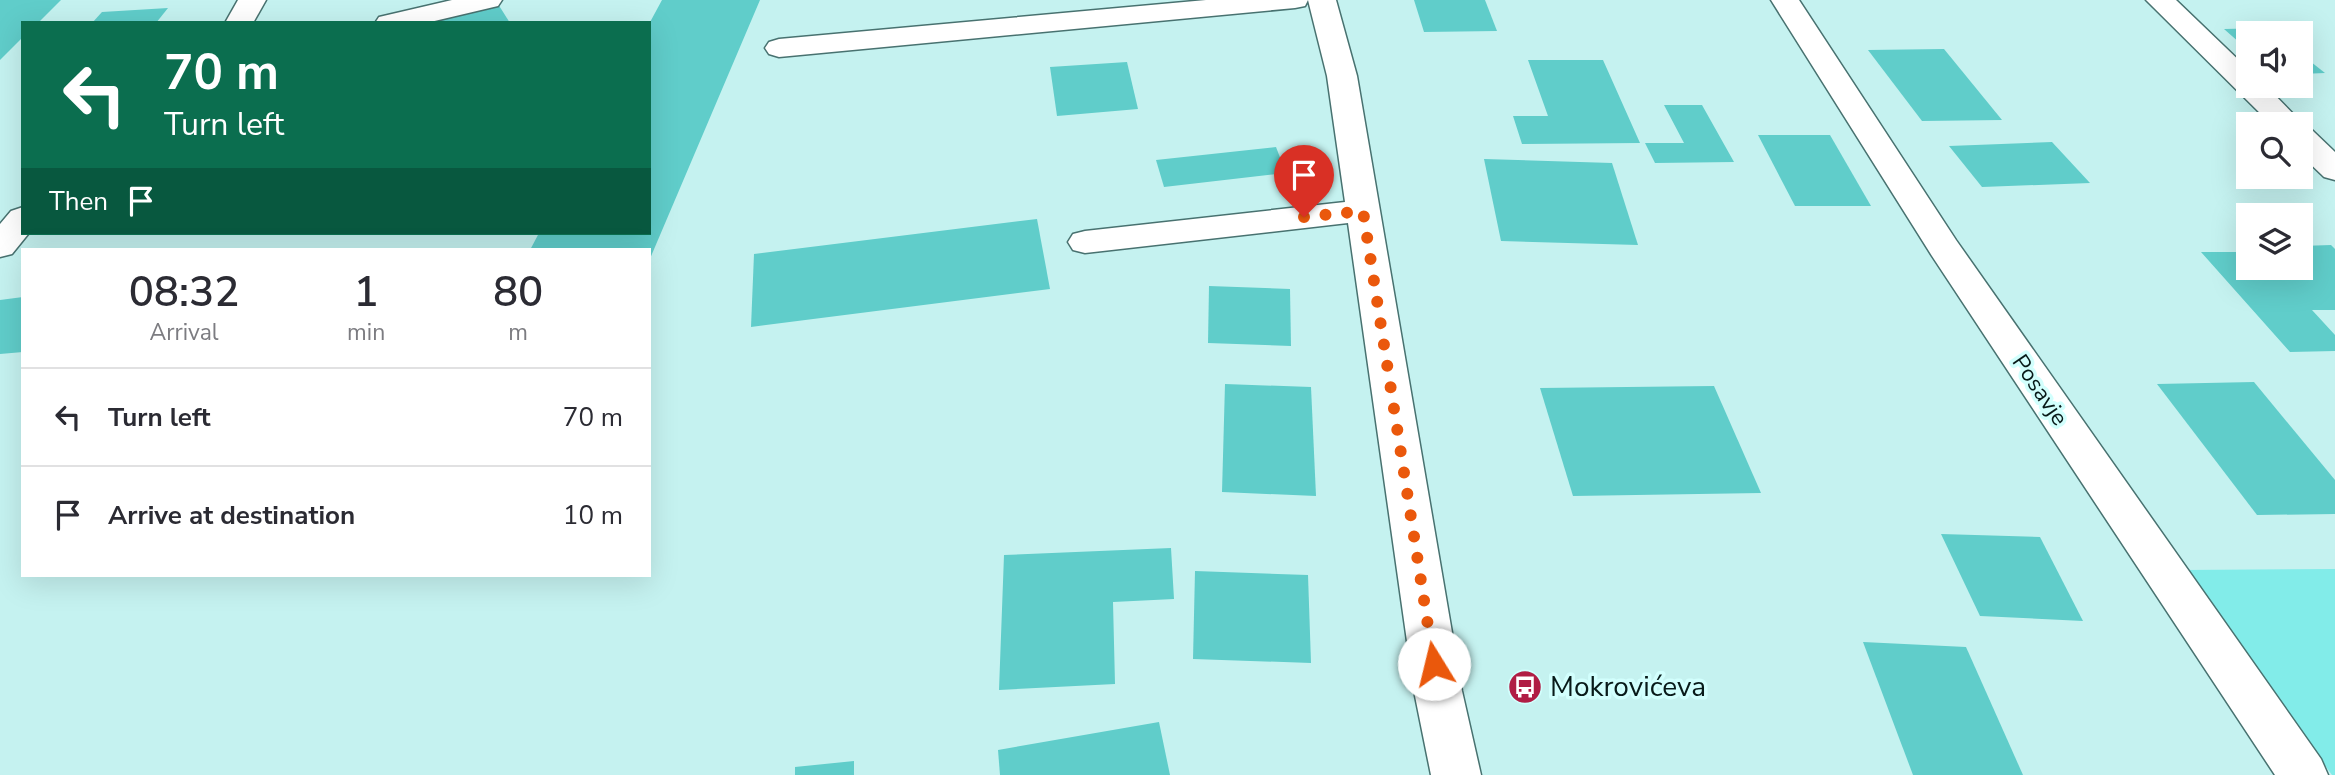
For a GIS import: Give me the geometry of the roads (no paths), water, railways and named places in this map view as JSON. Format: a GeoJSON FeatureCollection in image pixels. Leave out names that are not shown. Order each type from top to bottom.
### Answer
{"type":"FeatureCollection","features":[{"type":"Feature","properties":{"kind":"street"},"geometry":{"type":"LineString","coordinates":[[240,21],[253,0]]}},
{"type":"Feature","properties":{"kind":"street"},"geometry":{"type":"LineString","coordinates":[[398,21],[488,0]]}},
{"type":"Feature","properties":{"kind":"street"},"geometry":{"type":"LineString","coordinates":[[779,48],[1295,0]]}},
{"type":"Feature","properties":{"kind":"street"},"geometry":{"type":"LineString","coordinates":[[1322,0],[1342,76],[1436,677],[1456,775]]}},
{"type":"Feature","properties":{"kind":"street","name":"Posavje"},"geometry":{"type":"LineString","coordinates":[[1785,0],[1944,248],[2303,775]]}},
{"type":"Feature","properties":{"kind":"street"},"geometry":{"type":"LineString","coordinates":[[2160,0],[2276,112]]}},
{"type":"Feature","properties":{"kind":"street"},"geometry":{"type":"LineString","coordinates":[[2313,149],[2335,170]]}},
{"type":"Feature","properties":{"kind":"street"},"geometry":{"type":"LineString","coordinates":[[1084,242],[1363,211]]}},
{"type":"Feature","properties":{"kind":"street"},"geometry":{"type":"LineString","coordinates":[[0,246],[21,220]]}},
{"type":"Feature","properties":{"kind":"place","name":"Mokrovićeva"},"geometry":{"type":"Point","coordinates":[1525,687]}}]}
